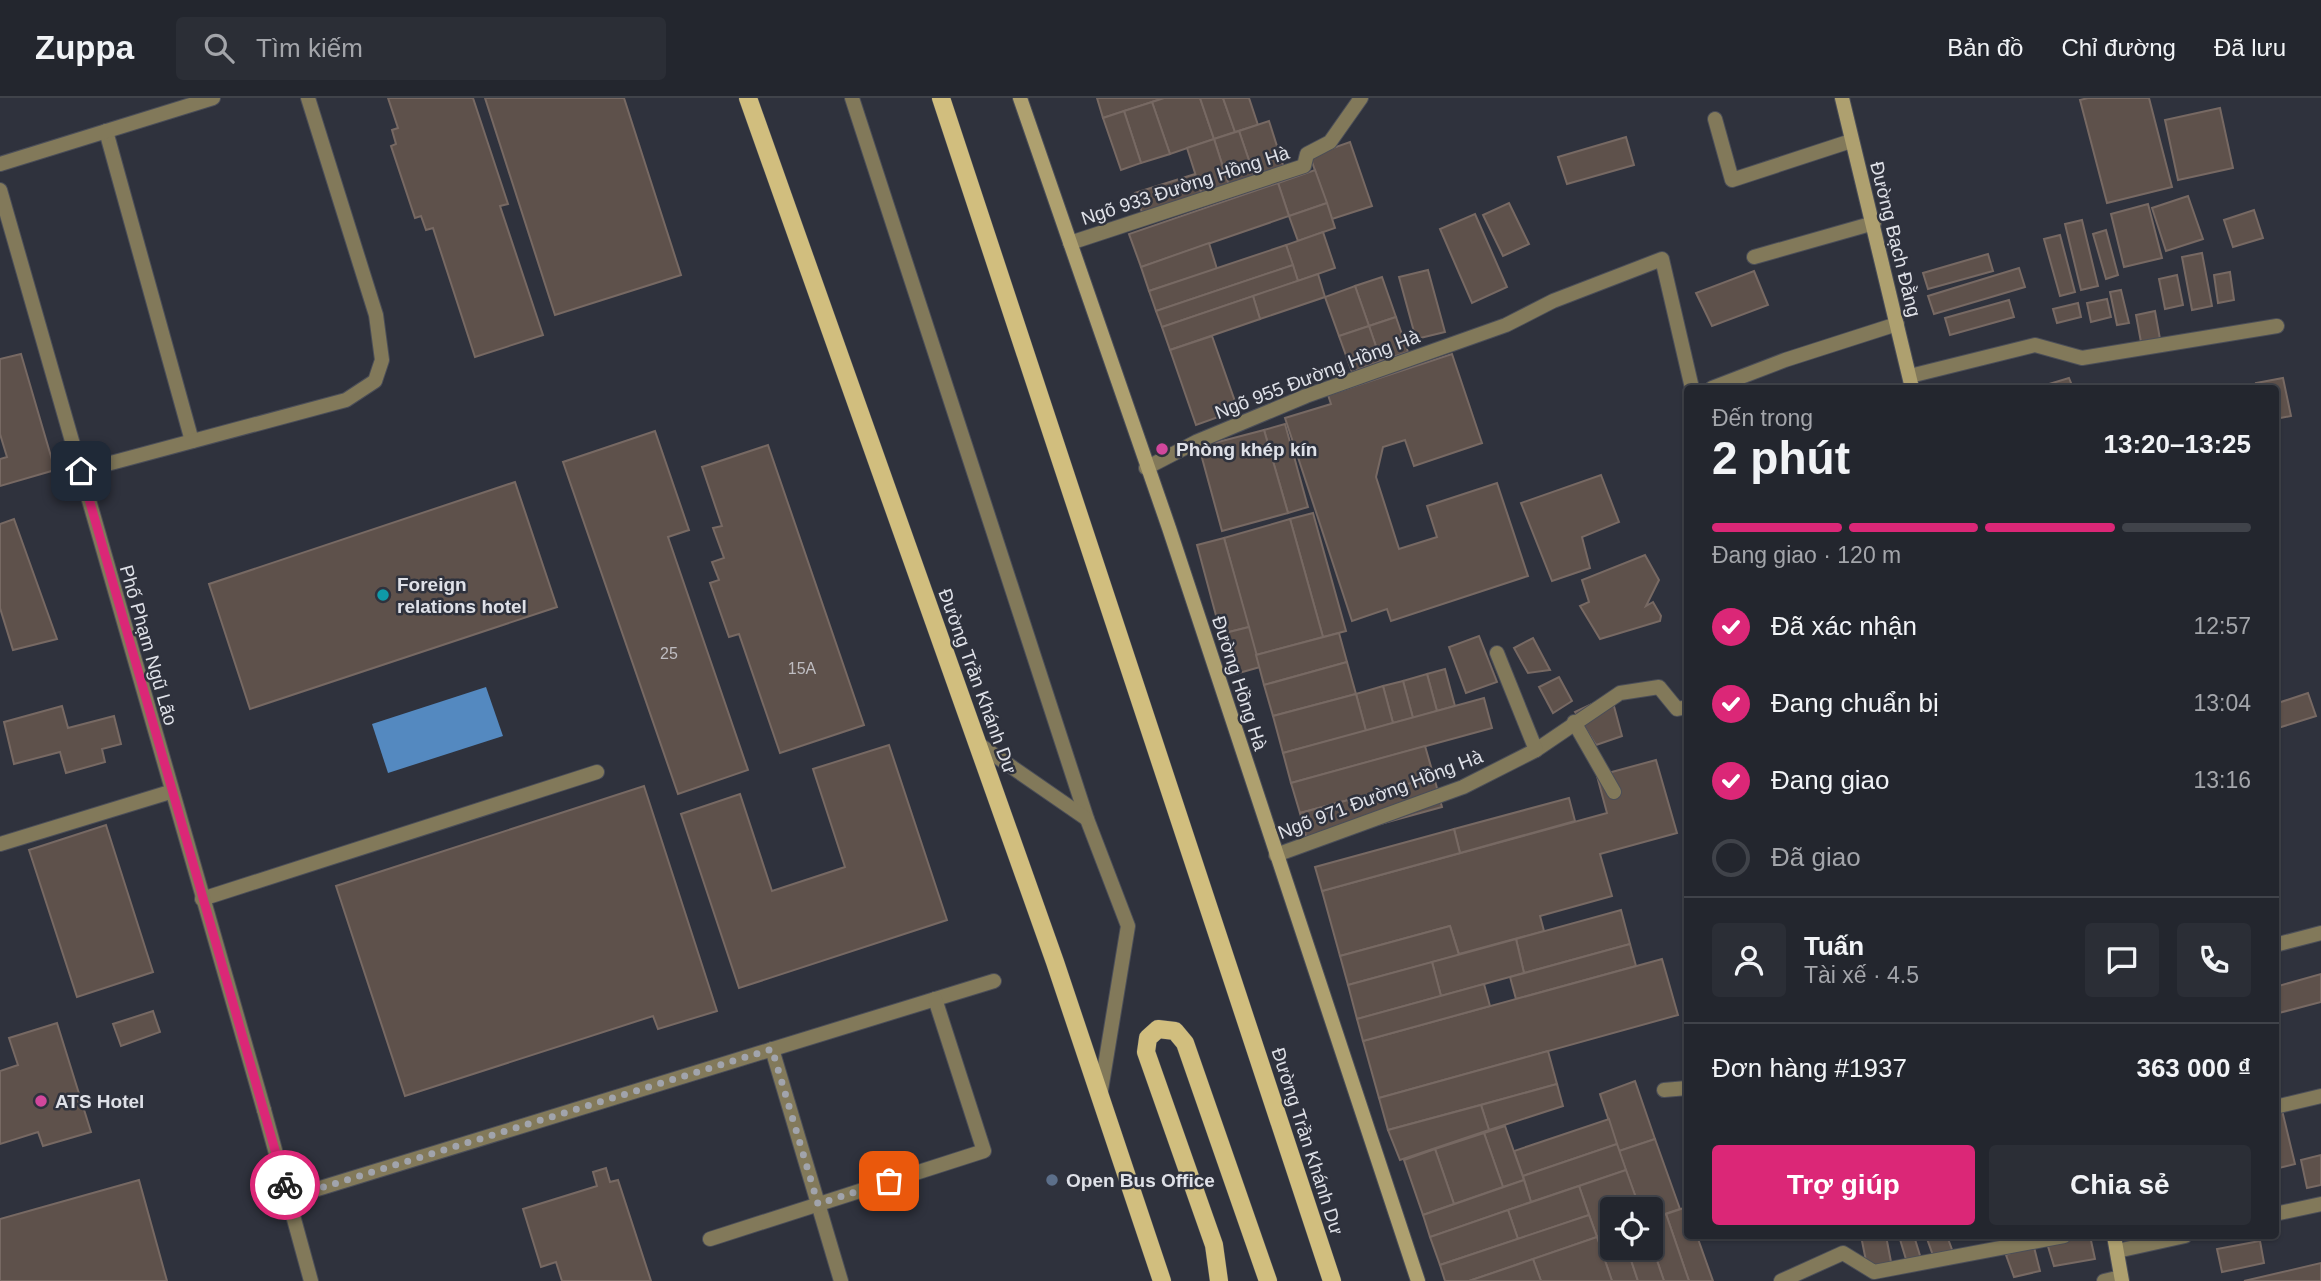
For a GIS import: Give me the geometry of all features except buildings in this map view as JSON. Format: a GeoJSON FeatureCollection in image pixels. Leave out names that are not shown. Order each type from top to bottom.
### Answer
{"type":"FeatureCollection","features":[{"type":"Feature","properties":{"kind":"main road","name":"Đường Trần Khánh Dư"},"geometry":{"type":"LineString","coordinates":[[748,98],[1055,962],[1161,1281]]}},
{"type":"Feature","properties":{"kind":"main road","name":"Đường Trần Khánh Dư"},"geometry":{"type":"LineString","coordinates":[[940,98],[1332,1281]]}},
{"type":"Feature","properties":{"kind":"main road"},"geometry":{"type":"LineString","coordinates":[[1219,1281],[1214,1245],[1146,1052],[1148,1038],[1158,1029],[1175,1031],[1185,1043],[1268,1281]]}},
{"type":"Feature","properties":{"kind":"street"},"geometry":{"type":"LineString","coordinates":[[0,164],[213,98]]}},
{"type":"Feature","properties":{"kind":"street"},"geometry":{"type":"LineString","coordinates":[[81,471],[346,400],[375,381],[382,360],[376,316],[308,98]]}},
{"type":"Feature","properties":{"kind":"street"},"geometry":{"type":"LineString","coordinates":[[852,98],[1087,819],[1128,926],[1099,1098]]}},
{"type":"Feature","properties":{"kind":"street","name":"Đường Hồng Hà"},"geometry":{"type":"LineString","coordinates":[[1020,98],[1418,1281]]}},
{"type":"Feature","properties":{"kind":"street","name":"Ngõ 933 Đường Hồng Hà"},"geometry":{"type":"LineString","coordinates":[[1070,243],[1304,166],[1307,154],[1330,142],[1361,98]]}},
{"type":"Feature","properties":{"kind":"street","name":"Đường Bạch Đằng"},"geometry":{"type":"LineString","coordinates":[[1842,98],[1911,382]]}},
{"type":"Feature","properties":{"kind":"street"},"geometry":{"type":"LineString","coordinates":[[1716,119],[1732,180],[1851,141]]}},
{"type":"Feature","properties":{"kind":"street"},"geometry":{"type":"LineString","coordinates":[[106,131],[192,440]]}},
{"type":"Feature","properties":{"kind":"street","name":"Phố Phạm Ngũ Lão"},"geometry":{"type":"LineString","coordinates":[[0,190],[311,1281]]}},
{"type":"Feature","properties":{"kind":"street"},"geometry":{"type":"LineString","coordinates":[[1754,257],[1874,223]]}},
{"type":"Feature","properties":{"kind":"street","name":"Ngõ 955 Đường Hồng Hà"},"geometry":{"type":"LineString","coordinates":[[1146,468],[1196,442],[1306,396],[1506,325],[1553,301],[1662,259],[1691,385]]}},
{"type":"Feature","properties":{"kind":"street"},"geometry":{"type":"LineString","coordinates":[[1720,385],[1784,360],[1897,324]]}},
{"type":"Feature","properties":{"kind":"street"},"geometry":{"type":"LineString","coordinates":[[1911,382],[2035,345],[2082,358],[2277,326]]}},
{"type":"Feature","properties":{"kind":"street"},"geometry":{"type":"LineString","coordinates":[[1497,653],[1536,750]]}},
{"type":"Feature","properties":{"kind":"street","name":"Ngõ 971 Đường Hồng Hà"},"geometry":{"type":"LineString","coordinates":[[1276,855],[1463,787],[1536,750],[1620,693],[1659,687],[1677,709],[1684,708]]}},
{"type":"Feature","properties":{"kind":"street"},"geometry":{"type":"LineString","coordinates":[[1574,722],[1614,792]]}},
{"type":"Feature","properties":{"kind":"street"},"geometry":{"type":"LineString","coordinates":[[977,743],[1087,819]]}},
{"type":"Feature","properties":{"kind":"street"},"geometry":{"type":"LineString","coordinates":[[202,899],[597,772]]}},
{"type":"Feature","properties":{"kind":"street"},"geometry":{"type":"LineString","coordinates":[[0,844],[170,792]]}},
{"type":"Feature","properties":{"kind":"street"},"geometry":{"type":"LineString","coordinates":[[2279,943],[2321,933]]}},
{"type":"Feature","properties":{"kind":"street"},"geometry":{"type":"LineString","coordinates":[[288,1198],[994,981]]}},
{"type":"Feature","properties":{"kind":"street"},"geometry":{"type":"LineString","coordinates":[[710,1239],[984,1151],[935,999]]}},
{"type":"Feature","properties":{"kind":"street"},"geometry":{"type":"LineString","coordinates":[[772,1049],[841,1281]]}},
{"type":"Feature","properties":{"kind":"street"},"geometry":{"type":"LineString","coordinates":[[1664,1090],[1684,1088]]}},
{"type":"Feature","properties":{"kind":"street"},"geometry":{"type":"LineString","coordinates":[[2279,1106],[2321,1096]]}},
{"type":"Feature","properties":{"kind":"street"},"geometry":{"type":"LineString","coordinates":[[2279,1213],[2321,1204]]}},
{"type":"Feature","properties":{"kind":"street"},"geometry":{"type":"LineString","coordinates":[[1781,1281],[1843,1253],[1874,1272],[2048,1239]]}},
{"type":"Feature","properties":{"kind":"street"},"geometry":{"type":"LineString","coordinates":[[2104,1281],[2122,1279],[2115,1239]]}},
{"type":"Feature","properties":{"kind":"street"},"geometry":{"type":"LineString","coordinates":[[2117,1251],[2171,1239]]}},
{"type":"Feature","properties":{"kind":"water"},"geometry":{"type":"Polygon","coordinates":[[[486,687],[503,736],[388,773],[372,724],[486,687]]]}},
{"type":"Feature","properties":{"kind":"way so far"},"geometry":{"type":"LineString","coordinates":[[285,1185],[288,1198],[772,1049],[818,1204],[889,1181]]}},
{"type":"Feature","properties":{"kind":"place","name":"Phòng khép kín"},"geometry":{"type":"Point","coordinates":[1162,449]}},
{"type":"Feature","properties":{"kind":"place","name":"Foreign relations hotel"},"geometry":{"type":"Point","coordinates":[383,595]}},
{"type":"Feature","properties":{"kind":"place","name":"ATS Hotel"},"geometry":{"type":"Point","coordinates":[41,1101]}},
{"type":"Feature","properties":{"kind":"place","name":"Open Bus Office"},"geometry":{"type":"Point","coordinates":[1052,1180]}},
{"type":"Feature","properties":{"kind":"route"},"geometry":{"type":"LineString","coordinates":[[81,471],[170,792],[285,1185]]}}]}
